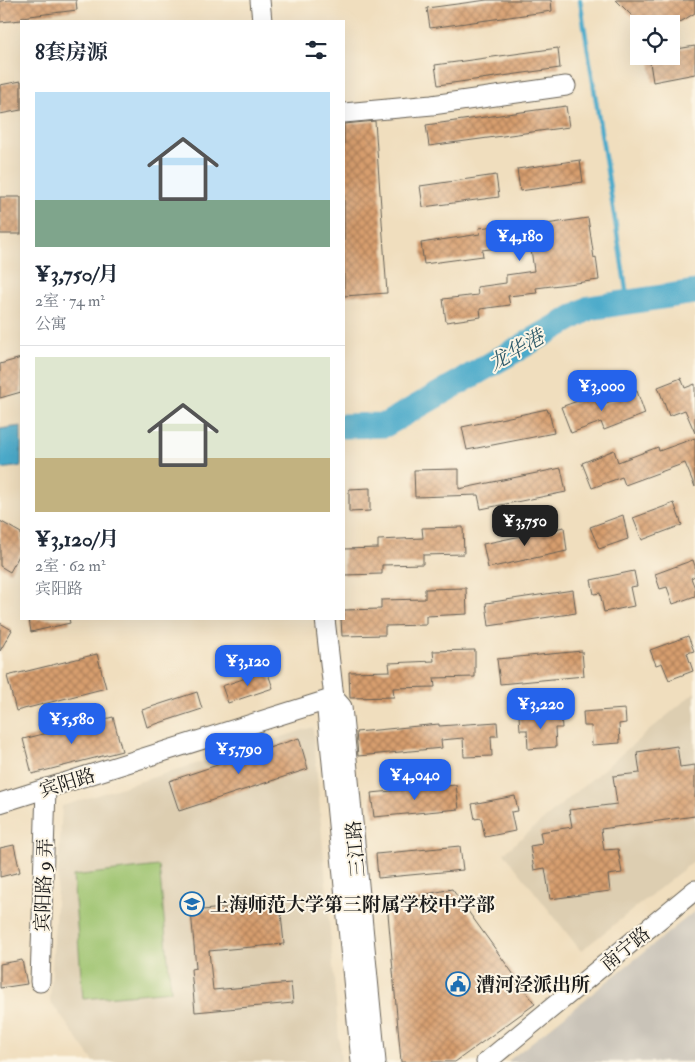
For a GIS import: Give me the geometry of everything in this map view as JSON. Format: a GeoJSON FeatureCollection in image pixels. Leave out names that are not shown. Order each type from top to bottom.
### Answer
{"type":"FeatureCollection","features":[{"type":"Feature","properties":{"kind":"street"},"geometry":{"type":"LineString","coordinates":[[260,0],[262,20]]}},
{"type":"Feature","properties":{"kind":"street"},"geometry":{"type":"LineString","coordinates":[[345,113],[432,105],[566,86]]}},
{"type":"Feature","properties":{"kind":"street","name":"三江路"},"geometry":{"type":"LineString","coordinates":[[325,620],[334,698],[328,711],[361,1062]]}},
{"type":"Feature","properties":{"kind":"street","name":"三江路"},"geometry":{"type":"LineString","coordinates":[[334,698],[342,707],[376,1062]]}},
{"type":"Feature","properties":{"kind":"street","name":"宾阳路"},"geometry":{"type":"LineString","coordinates":[[0,802],[334,698]]}},
{"type":"Feature","properties":{"kind":"street","name":"宾阳路 9 弄"},"geometry":{"type":"LineString","coordinates":[[40,982],[46,788]]}},
{"type":"Feature","properties":{"kind":"street","name":"南宁路"},"geometry":{"type":"LineString","coordinates":[[486,1062],[695,890]]}},
{"type":"Feature","properties":{"kind":"shaded area"},"geometry":{"type":"Polygon","coordinates":[[[695,692],[695,860],[581,951],[504,853],[695,692]]]}},
{"type":"Feature","properties":{"kind":"shaded area","name":"上海师范大学第三附属学校中学部"},"geometry":{"type":"Polygon","coordinates":[[[313,727],[341,1062],[94,1062],[50,1001],[62,806],[313,727]]]}},
{"type":"Feature","properties":{"kind":"shaded area"},"geometry":{"type":"Polygon","coordinates":[[[695,911],[695,1062],[507,1062],[695,911]]]}},
{"type":"Feature","properties":{"kind":"green space"},"geometry":{"type":"Polygon","coordinates":[[[159,866],[171,991],[83,999],[73,876],[159,866]]]}},
{"type":"Feature","properties":{"kind":"water"},"geometry":{"type":"Polygon","coordinates":[[[20,426],[20,466],[0,469],[0,429],[20,426]]]}},
{"type":"Feature","properties":{"kind":"building"},"geometry":{"type":"Polygon","coordinates":[[[76,0],[77,10],[22,17],[22,20],[0,22],[0,1],[76,0]]]}},
{"type":"Feature","properties":{"kind":"building"},"geometry":{"type":"Polygon","coordinates":[[[487,0],[551,0],[552,11],[430,28],[427,8],[487,0]]]}},
{"type":"Feature","properties":{"kind":"building"},"geometry":{"type":"Polygon","coordinates":[[[616,0],[695,0],[695,13],[680,22],[680,15],[631,15],[616,0]]]}},
{"type":"Feature","properties":{"kind":"building"},"geometry":{"type":"Polygon","coordinates":[[[695,46],[695,74],[653,82],[650,65],[680,65],[680,48],[695,46]]]}},
{"type":"Feature","properties":{"kind":"building"},"geometry":{"type":"Polygon","coordinates":[[[558,48],[560,68],[438,85],[435,65],[558,48]]]}},
{"type":"Feature","properties":{"kind":"building"},"geometry":{"type":"Polygon","coordinates":[[[20,81],[20,110],[0,114],[0,85],[20,81]]]}},
{"type":"Feature","properties":{"kind":"building"},"geometry":{"type":"Polygon","coordinates":[[[566,106],[569,127],[429,146],[426,125],[566,106]]]}},
{"type":"Feature","properties":{"kind":"building"},"geometry":{"type":"Polygon","coordinates":[[[375,121],[387,293],[345,296],[345,124],[375,121]]]}},
{"type":"Feature","properties":{"kind":"building"},"geometry":{"type":"Polygon","coordinates":[[[580,160],[583,182],[520,191],[517,169],[580,160]]]}},
{"type":"Feature","properties":{"kind":"building"},"geometry":{"type":"Polygon","coordinates":[[[496,175],[499,197],[423,207],[420,186],[496,175]]]}},
{"type":"Feature","properties":{"kind":"building"},"geometry":{"type":"Polygon","coordinates":[[[0,197],[20,197],[20,234],[0,234],[0,197]]]}},
{"type":"Feature","properties":{"kind":"building"},"geometry":{"type":"Polygon","coordinates":[[[588,218],[599,280],[536,288],[537,293],[508,296],[510,305],[480,309],[481,317],[446,322],[443,299],[478,295],[477,287],[506,283],[506,275],[534,271],[531,249],[528,249],[528,244],[482,250],[483,256],[424,264],[421,243],[480,234],[479,228],[511,224],[511,229],[588,218]]]}},
{"type":"Feature","properties":{"kind":"building"},"geometry":{"type":"Polygon","coordinates":[[[20,358],[20,392],[0,398],[0,364],[20,358]]]}},
{"type":"Feature","properties":{"kind":"building"},"geometry":{"type":"Polygon","coordinates":[[[681,378],[685,388],[695,384],[695,433],[685,410],[669,416],[658,387],[681,378]]]}},
{"type":"Feature","properties":{"kind":"building"},"geometry":{"type":"Polygon","coordinates":[[[637,391],[645,414],[604,430],[601,422],[571,433],[561,407],[594,395],[598,406],[637,391]]]}},
{"type":"Feature","properties":{"kind":"building"},"geometry":{"type":"Polygon","coordinates":[[[547,409],[554,433],[467,450],[462,427],[547,409]]]}},
{"type":"Feature","properties":{"kind":"building"},"geometry":{"type":"Polygon","coordinates":[[[695,438],[695,487],[685,463],[625,485],[622,477],[592,488],[582,463],[614,450],[618,462],[658,447],[659,451],[695,438]]]}},
{"type":"Feature","properties":{"kind":"building"},"geometry":{"type":"Polygon","coordinates":[[[561,468],[566,492],[481,509],[478,495],[415,497],[414,470],[459,469],[459,489],[561,468]]]}},
{"type":"Feature","properties":{"kind":"building"},"geometry":{"type":"Polygon","coordinates":[[[370,488],[370,511],[349,512],[349,489],[370,488]]]}},
{"type":"Feature","properties":{"kind":"building"},"geometry":{"type":"Polygon","coordinates":[[[674,503],[682,525],[642,540],[633,518],[674,503]]]}},
{"type":"Feature","properties":{"kind":"building"},"geometry":{"type":"Polygon","coordinates":[[[623,515],[628,539],[599,549],[590,527],[623,515]]]}},
{"type":"Feature","properties":{"kind":"building"},"geometry":{"type":"Polygon","coordinates":[[[0,521],[20,532],[20,554],[10,572],[0,566],[0,521]]]}},
{"type":"Feature","properties":{"kind":"building"},"geometry":{"type":"Polygon","coordinates":[[[463,527],[464,554],[423,555],[423,564],[382,565],[382,574],[345,575],[345,549],[378,548],[378,540],[423,538],[422,528],[463,527]]]}},
{"type":"Feature","properties":{"kind":"building"},"geometry":{"type":"Polygon","coordinates":[[[564,527],[567,551],[488,568],[483,544],[564,527]]]}},
{"type":"Feature","properties":{"kind":"building"},"geometry":{"type":"Polygon","coordinates":[[[693,560],[695,576],[691,578],[695,588],[695,596],[673,604],[667,587],[660,589],[655,574],[693,560]]]}},
{"type":"Feature","properties":{"kind":"building"},"geometry":{"type":"Polygon","coordinates":[[[634,571],[637,586],[630,587],[634,606],[604,612],[600,593],[594,594],[591,580],[634,571]]]}},
{"type":"Feature","properties":{"kind":"building"},"geometry":{"type":"Polygon","coordinates":[[[466,588],[467,614],[426,616],[426,625],[385,626],[385,635],[342,636],[341,620],[345,620],[345,610],[381,609],[381,600],[425,599],[425,589],[466,588]]]}},
{"type":"Feature","properties":{"kind":"building"},"geometry":{"type":"Polygon","coordinates":[[[573,590],[576,613],[489,626],[486,603],[573,590]]]}},
{"type":"Feature","properties":{"kind":"building"},"geometry":{"type":"Polygon","coordinates":[[[29,620],[69,620],[70,623],[31,632],[29,620]]]}},
{"type":"Feature","properties":{"kind":"building"},"geometry":{"type":"Polygon","coordinates":[[[0,623],[12,630],[0,651],[0,623]]]}},
{"type":"Feature","properties":{"kind":"building"},"geometry":{"type":"Polygon","coordinates":[[[688,636],[694,651],[687,653],[693,671],[669,680],[662,663],[656,665],[650,650],[688,636]]]}},
{"type":"Feature","properties":{"kind":"building"},"geometry":{"type":"Polygon","coordinates":[[[475,650],[475,677],[434,678],[435,687],[393,688],[394,697],[350,698],[349,672],[390,671],[389,663],[434,661],[433,651],[475,650]]]}},
{"type":"Feature","properties":{"kind":"building"},"geometry":{"type":"Polygon","coordinates":[[[582,651],[584,676],[500,684],[497,659],[582,651]]]}},
{"type":"Feature","properties":{"kind":"building"},"geometry":{"type":"Polygon","coordinates":[[[97,654],[106,688],[16,711],[7,676],[97,654]]]}},
{"type":"Feature","properties":{"kind":"building"},"geometry":{"type":"Polygon","coordinates":[[[267,671],[273,688],[228,703],[222,686],[267,671]]]}},
{"type":"Feature","properties":{"kind":"building"},"geometry":{"type":"Polygon","coordinates":[[[197,692],[202,709],[147,727],[142,710],[197,692]]]}},
{"type":"Feature","properties":{"kind":"building"},"geometry":{"type":"Polygon","coordinates":[[[625,709],[626,723],[619,724],[620,743],[592,745],[591,726],[584,726],[583,712],[625,709]]]}},
{"type":"Feature","properties":{"kind":"building"},"geometry":{"type":"Polygon","coordinates":[[[561,714],[562,728],[555,728],[556,747],[528,749],[527,730],[520,730],[519,716],[561,714]]]}},
{"type":"Feature","properties":{"kind":"building"},"geometry":{"type":"Polygon","coordinates":[[[113,717],[122,751],[32,774],[23,739],[113,717]]]}},
{"type":"Feature","properties":{"kind":"building"},"geometry":{"type":"Polygon","coordinates":[[[497,722],[498,736],[491,736],[492,756],[464,757],[463,738],[441,740],[442,748],[358,756],[356,732],[439,724],[439,726],[497,722]]]}},
{"type":"Feature","properties":{"kind":"building"},"geometry":{"type":"Polygon","coordinates":[[[299,738],[308,769],[179,811],[169,781],[299,738]]]}},
{"type":"Feature","properties":{"kind":"building"},"geometry":{"type":"Polygon","coordinates":[[[677,746],[680,767],[695,765],[695,816],[601,829],[604,850],[618,849],[622,873],[608,875],[610,891],[550,899],[545,868],[534,870],[530,846],[542,844],[540,832],[572,827],[569,810],[617,804],[613,776],[640,773],[637,752],[677,746]]]}},
{"type":"Feature","properties":{"kind":"building"},"geometry":{"type":"Polygon","coordinates":[[[456,785],[459,809],[374,817],[371,793],[456,785]]]}},
{"type":"Feature","properties":{"kind":"building"},"geometry":{"type":"Polygon","coordinates":[[[515,796],[518,811],[511,812],[515,831],[485,837],[481,818],[475,819],[472,804],[515,796]]]}},
{"type":"Feature","properties":{"kind":"building"},"geometry":{"type":"Polygon","coordinates":[[[14,845],[20,872],[0,877],[0,848],[14,845]]]}},
{"type":"Feature","properties":{"kind":"building"},"geometry":{"type":"Polygon","coordinates":[[[460,846],[463,870],[378,878],[376,854],[460,846]]]}},
{"type":"Feature","properties":{"kind":"building","name":"漕河泾派出所"},"geometry":{"type":"Polygon","coordinates":[[[452,889],[535,1004],[455,1062],[401,1062],[387,902],[452,889]]]}},
{"type":"Feature","properties":{"kind":"building"},"geometry":{"type":"Polygon","coordinates":[[[280,903],[284,944],[209,951],[213,990],[291,983],[293,1003],[195,1012],[191,969],[196,968],[191,911],[280,903]]]}},
{"type":"Feature","properties":{"kind":"building"},"geometry":{"type":"Polygon","coordinates":[[[22,960],[27,984],[0,988],[0,964],[22,960]]]}},
{"type":"Feature","properties":{"kind":"waterway"},"geometry":{"type":"LineString","coordinates":[[580,0],[628,302]]}},
{"type":"Feature","properties":{"kind":"waterway","name":"龙华港"},"geometry":{"type":"LineString","coordinates":[[345,426],[385,425],[589,308],[695,292]]}},
{"type":"Feature","properties":{"kind":"place","name":"上海师范大学第三附属学校中学部"},"geometry":{"type":"Point","coordinates":[192,904]}},
{"type":"Feature","properties":{"kind":"place","name":"漕河泾派出所"},"geometry":{"type":"Point","coordinates":[458,984]}}]}
